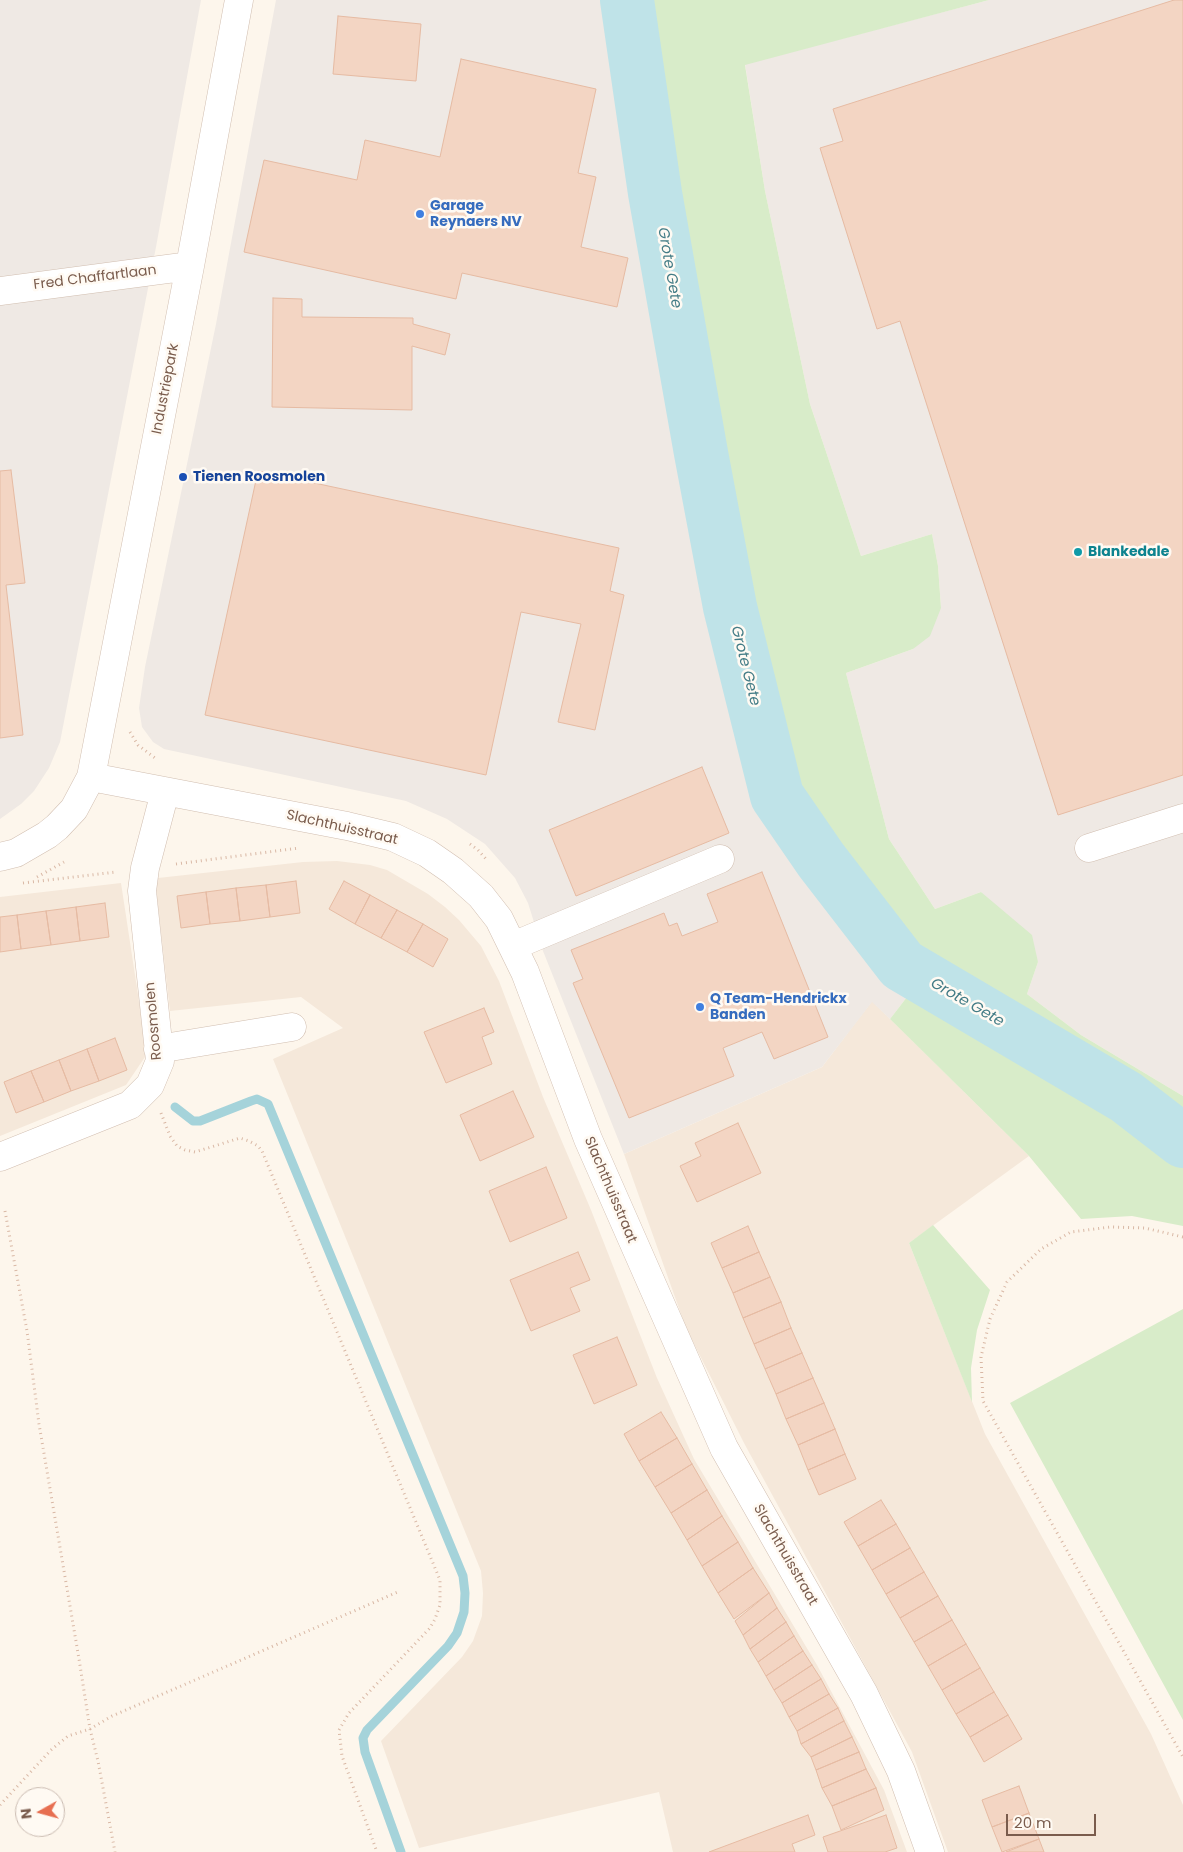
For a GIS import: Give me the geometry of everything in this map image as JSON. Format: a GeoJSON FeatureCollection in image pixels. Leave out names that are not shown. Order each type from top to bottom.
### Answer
{"type":"FeatureCollection","features":[{"type":"Feature","properties":{"kind":"street","name":"Industriepark"},"geometry":{"type":"LineString","coordinates":[[0,857],[16,853],[57,827],[74,809],[91,778],[190,266],[239,0]]}},
{"type":"Feature","properties":{"kind":"street","name":"Fred Chaffartlaan"},"geometry":{"type":"LineString","coordinates":[[0,291],[190,266]]}},
{"type":"Feature","properties":{"kind":"street","name":"Slachthuisstraat"},"geometry":{"type":"LineString","coordinates":[[91,778],[347,826],[393,837],[427,853],[453,871],[481,896],[499,919],[525,972],[588,1138],[724,1448],[864,1694],[900,1771],[930,1852]]}},
{"type":"Feature","properties":{"kind":"street","name":"Roosmolen"},"geometry":{"type":"LineString","coordinates":[[0,1157],[130,1105],[150,1085],[160,1061],[142,908],[142,891],[145,868],[165,792]]}},
{"type":"Feature","properties":{"kind":"street"},"geometry":{"type":"LineString","coordinates":[[1089,848],[1183,818]]}},
{"type":"Feature","properties":{"kind":"street"},"geometry":{"type":"LineString","coordinates":[[513,946],[720,859]]}},
{"type":"Feature","properties":{"kind":"street"},"geometry":{"type":"LineString","coordinates":[[158,1050],[292,1027]]}},
{"type":"Feature","properties":{"kind":"path"},"geometry":{"type":"LineString","coordinates":[[127,724],[138,745],[158,760]]}},
{"type":"Feature","properties":{"kind":"path"},"geometry":{"type":"LineString","coordinates":[[14,884],[306,848]]}},
{"type":"Feature","properties":{"kind":"path"},"geometry":{"type":"LineString","coordinates":[[150,1085],[170,1136],[177,1146],[195,1152],[240,1138],[258,1146],[262,1151],[440,1580],[440,1605],[436,1619],[430,1628],[348,1714],[339,1730],[342,1756],[377,1852]]}},
{"type":"Feature","properties":{"kind":"path"},"geometry":{"type":"LineString","coordinates":[[5,1211],[27,1331],[39,1424],[90,1729],[98,1761],[114,1852]]}},
{"type":"Feature","properties":{"kind":"path"},"geometry":{"type":"LineString","coordinates":[[1183,1237],[1145,1228],[1110,1227],[1071,1232],[1041,1249],[1007,1282],[990,1319],[981,1357],[983,1401],[1183,1758]]}},
{"type":"Feature","properties":{"kind":"path"},"geometry":{"type":"LineString","coordinates":[[0,1804],[51,1750],[68,1736],[90,1729],[112,1716],[400,1591]]}},
{"type":"Feature","properties":{"kind":"shaded area"},"geometry":{"type":"Polygon","coordinates":[[[0,0],[201,0],[156,247],[60,742],[49,768],[34,791],[21,804],[0,819],[0,0]]]}},
{"type":"Feature","properties":{"kind":"shaded area"},"geometry":{"type":"Polygon","coordinates":[[[276,0],[627,0],[655,193],[701,454],[730,607],[777,796],[821,861],[902,965],[907,997],[890,1019],[872,1002],[822,1067],[624,1154],[543,951],[528,903],[515,878],[485,844],[447,819],[406,801],[164,749],[153,742],[142,727],[139,708],[145,667],[216,324],[276,0]]]}},
{"type":"Feature","properties":{"kind":"shaded area"},"geometry":{"type":"Polygon","coordinates":[[[989,0],[1183,0],[1183,1096],[1081,1035],[1027,994],[1038,962],[981,892],[935,909],[889,839],[846,673],[913,649],[941,608],[938,566],[932,534],[861,556],[810,404],[765,191],[745,64],[989,0]]]}},
{"type":"Feature","properties":{"kind":"shaded area"},"geometry":{"type":"Polygon","coordinates":[[[337,861],[370,865],[387,870],[428,894],[459,920],[481,946],[499,981],[543,1097],[591,1210],[657,1378],[694,1459],[817,1665],[884,1790],[907,1852],[673,1852],[659,1792],[419,1848],[381,1741],[462,1657],[473,1641],[482,1616],[483,1593],[481,1571],[273,1059],[343,1028],[301,997],[170,1011],[156,889],[158,878],[303,862],[337,861]]]}},
{"type":"Feature","properties":{"kind":"shaded area"},"geometry":{"type":"Polygon","coordinates":[[[121,883],[147,1054],[126,1085],[0,1136],[0,897],[121,883]]]}},
{"type":"Feature","properties":{"kind":"shaded area"},"geometry":{"type":"Polygon","coordinates":[[[872,1001],[1029,1156],[909,1243],[985,1434],[1151,1734],[1183,1805],[1183,1852],[948,1852],[912,1752],[744,1443],[686,1328],[624,1154],[822,1067],[872,1001]]]}},
{"type":"Feature","properties":{"kind":"green space"},"geometry":{"type":"Polygon","coordinates":[[[627,0],[989,0],[745,65],[765,191],[810,404],[861,556],[932,534],[938,566],[941,608],[930,636],[913,649],[846,673],[889,839],[935,909],[981,892],[1032,935],[1038,962],[1027,994],[1081,1035],[1183,1096],[1183,1226],[1132,1216],[1081,1219],[1029,1156],[890,1019],[907,997],[902,965],[821,860],[777,796],[730,607],[655,193],[627,0]]]}},
{"type":"Feature","properties":{"kind":"green space"},"geometry":{"type":"Polygon","coordinates":[[[933,1225],[990,1290],[977,1330],[971,1368],[972,1402],[909,1243],[933,1225]]]}},
{"type":"Feature","properties":{"kind":"green space"},"geometry":{"type":"Polygon","coordinates":[[[1183,1309],[1183,1720],[1010,1403],[1183,1309]]]}},
{"type":"Feature","properties":{"kind":"building","name":"Blankedale"},"geometry":{"type":"Polygon","coordinates":[[[1174,0],[1183,0],[1183,775],[1058,815],[900,321],[877,329],[820,148],[843,141],[833,109],[1174,0]]]}},
{"type":"Feature","properties":{"kind":"building"},"geometry":{"type":"Polygon","coordinates":[[[338,16],[421,24],[416,81],[333,74],[338,16]]]}},
{"type":"Feature","properties":{"kind":"building","name":"Garage Reynaers NV"},"geometry":{"type":"Polygon","coordinates":[[[461,59],[596,89],[578,173],[596,177],[581,247],[628,258],[617,307],[462,273],[456,299],[244,252],[264,160],[357,180],[365,140],[440,157],[461,59]]]}},
{"type":"Feature","properties":{"kind":"building"},"geometry":{"type":"Polygon","coordinates":[[[273,298],[302,299],[302,317],[413,318],[413,324],[450,334],[445,355],[412,346],[412,410],[272,407],[273,298]]]}},
{"type":"Feature","properties":{"kind":"building"},"geometry":{"type":"Polygon","coordinates":[[[11,470],[25,583],[6,585],[23,735],[0,738],[0,471],[11,470]]]}},
{"type":"Feature","properties":{"kind":"building"},"geometry":{"type":"Polygon","coordinates":[[[258,471],[619,548],[610,591],[624,595],[595,730],[558,722],[581,624],[521,612],[486,775],[205,715],[258,471]]]}},
{"type":"Feature","properties":{"kind":"building"},"geometry":{"type":"Polygon","coordinates":[[[702,767],[729,833],[576,896],[549,830],[702,767]]]}},
{"type":"Feature","properties":{"kind":"building","name":"Q Team-Hendrickx Banden"},"geometry":{"type":"Polygon","coordinates":[[[762,872],[828,1037],[774,1059],[762,1032],[723,1048],[734,1076],[629,1118],[573,983],[583,979],[571,950],[664,913],[669,926],[677,923],[682,936],[718,922],[707,894],[762,872]]]}},
{"type":"Feature","properties":{"kind":"building"},"geometry":{"type":"Polygon","coordinates":[[[296,881],[300,913],[270,917],[266,885],[296,881]]]}},
{"type":"Feature","properties":{"kind":"building"},"geometry":{"type":"Polygon","coordinates":[[[344,881],[370,895],[355,924],[329,909],[344,881]]]}},
{"type":"Feature","properties":{"kind":"building"},"geometry":{"type":"Polygon","coordinates":[[[266,885],[270,917],[240,921],[236,888],[266,885]]]}},
{"type":"Feature","properties":{"kind":"building"},"geometry":{"type":"Polygon","coordinates":[[[236,888],[240,921],[210,924],[206,892],[236,888]]]}},
{"type":"Feature","properties":{"kind":"building"},"geometry":{"type":"Polygon","coordinates":[[[206,892],[210,924],[181,928],[177,896],[206,892]]]}},
{"type":"Feature","properties":{"kind":"building"},"geometry":{"type":"Polygon","coordinates":[[[370,895],[397,910],[381,938],[355,924],[370,895]]]}},
{"type":"Feature","properties":{"kind":"building"},"geometry":{"type":"Polygon","coordinates":[[[105,903],[109,937],[80,941],[76,907],[105,903]]]}},
{"type":"Feature","properties":{"kind":"building"},"geometry":{"type":"Polygon","coordinates":[[[76,907],[80,941],[51,945],[46,911],[76,907]]]}},
{"type":"Feature","properties":{"kind":"building"},"geometry":{"type":"Polygon","coordinates":[[[397,910],[423,924],[407,952],[381,938],[397,910]]]}},
{"type":"Feature","properties":{"kind":"building"},"geometry":{"type":"Polygon","coordinates":[[[46,911],[51,945],[21,949],[17,915],[46,911]]]}},
{"type":"Feature","properties":{"kind":"building"},"geometry":{"type":"Polygon","coordinates":[[[17,915],[21,949],[0,952],[0,917],[17,915]]]}},
{"type":"Feature","properties":{"kind":"building"},"geometry":{"type":"Polygon","coordinates":[[[423,924],[448,939],[433,967],[407,952],[423,924]]]}},
{"type":"Feature","properties":{"kind":"building"},"geometry":{"type":"Polygon","coordinates":[[[484,1008],[494,1032],[482,1037],[492,1064],[446,1083],[424,1032],[484,1008]]]}},
{"type":"Feature","properties":{"kind":"building"},"geometry":{"type":"Polygon","coordinates":[[[115,1038],[127,1070],[99,1081],[87,1049],[115,1038]]]}},
{"type":"Feature","properties":{"kind":"building"},"geometry":{"type":"Polygon","coordinates":[[[87,1049],[99,1081],[71,1091],[59,1060],[87,1049]]]}},
{"type":"Feature","properties":{"kind":"building"},"geometry":{"type":"Polygon","coordinates":[[[59,1060],[71,1091],[44,1102],[31,1071],[59,1060]]]}},
{"type":"Feature","properties":{"kind":"building"},"geometry":{"type":"Polygon","coordinates":[[[31,1071],[44,1102],[16,1113],[4,1082],[31,1071]]]}},
{"type":"Feature","properties":{"kind":"building"},"geometry":{"type":"Polygon","coordinates":[[[513,1091],[534,1137],[480,1161],[460,1115],[513,1091]]]}},
{"type":"Feature","properties":{"kind":"building"},"geometry":{"type":"Polygon","coordinates":[[[738,1123],[761,1173],[697,1202],[680,1166],[701,1156],[695,1143],[738,1123]]]}},
{"type":"Feature","properties":{"kind":"building"},"geometry":{"type":"Polygon","coordinates":[[[546,1167],[567,1218],[510,1242],[489,1191],[546,1167]]]}},
{"type":"Feature","properties":{"kind":"building"},"geometry":{"type":"Polygon","coordinates":[[[748,1226],[759,1252],[722,1268],[711,1243],[748,1226]]]}},
{"type":"Feature","properties":{"kind":"building"},"geometry":{"type":"Polygon","coordinates":[[[578,1252],[590,1280],[570,1288],[580,1311],[531,1331],[510,1280],[578,1252]]]}},
{"type":"Feature","properties":{"kind":"building"},"geometry":{"type":"Polygon","coordinates":[[[759,1252],[770,1277],[733,1293],[722,1268],[759,1252]]]}},
{"type":"Feature","properties":{"kind":"building"},"geometry":{"type":"Polygon","coordinates":[[[770,1277],[781,1302],[743,1318],[733,1293],[770,1277]]]}},
{"type":"Feature","properties":{"kind":"building"},"geometry":{"type":"Polygon","coordinates":[[[781,1302],[791,1328],[754,1344],[743,1318],[781,1302]]]}},
{"type":"Feature","properties":{"kind":"building"},"geometry":{"type":"Polygon","coordinates":[[[791,1328],[802,1353],[765,1369],[754,1344],[791,1328]]]}},
{"type":"Feature","properties":{"kind":"building"},"geometry":{"type":"Polygon","coordinates":[[[617,1337],[637,1385],[594,1404],[573,1355],[617,1337]]]}},
{"type":"Feature","properties":{"kind":"building"},"geometry":{"type":"Polygon","coordinates":[[[802,1353],[813,1378],[776,1394],[765,1369],[802,1353]]]}},
{"type":"Feature","properties":{"kind":"building"},"geometry":{"type":"Polygon","coordinates":[[[813,1378],[824,1403],[786,1419],[776,1394],[813,1378]]]}},
{"type":"Feature","properties":{"kind":"building"},"geometry":{"type":"Polygon","coordinates":[[[824,1403],[835,1429],[798,1445],[786,1419],[824,1403]]]}},
{"type":"Feature","properties":{"kind":"building"},"geometry":{"type":"Polygon","coordinates":[[[661,1412],[677,1438],[639,1461],[624,1434],[661,1412]]]}},
{"type":"Feature","properties":{"kind":"building"},"geometry":{"type":"Polygon","coordinates":[[[835,1429],[845,1454],[808,1470],[798,1445],[835,1429]]]}},
{"type":"Feature","properties":{"kind":"building"},"geometry":{"type":"Polygon","coordinates":[[[677,1438],[692,1464],[655,1487],[639,1461],[677,1438]]]}},
{"type":"Feature","properties":{"kind":"building"},"geometry":{"type":"Polygon","coordinates":[[[845,1454],[856,1479],[819,1495],[808,1470],[845,1454]]]}},
{"type":"Feature","properties":{"kind":"building"},"geometry":{"type":"Polygon","coordinates":[[[692,1464],[707,1490],[671,1513],[655,1487],[692,1464]]]}},
{"type":"Feature","properties":{"kind":"building"},"geometry":{"type":"Polygon","coordinates":[[[707,1490],[722,1516],[687,1540],[671,1513],[707,1490]]]}},
{"type":"Feature","properties":{"kind":"building"},"geometry":{"type":"Polygon","coordinates":[[[881,1500],[896,1524],[858,1546],[844,1522],[881,1500]]]}},
{"type":"Feature","properties":{"kind":"building"},"geometry":{"type":"Polygon","coordinates":[[[722,1516],[738,1542],[702,1566],[687,1540],[722,1516]]]}},
{"type":"Feature","properties":{"kind":"building"},"geometry":{"type":"Polygon","coordinates":[[[896,1524],[910,1548],[872,1570],[858,1546],[896,1524]]]}},
{"type":"Feature","properties":{"kind":"building"},"geometry":{"type":"Polygon","coordinates":[[[738,1542],[753,1568],[718,1593],[702,1566],[738,1542]]]}},
{"type":"Feature","properties":{"kind":"building"},"geometry":{"type":"Polygon","coordinates":[[[910,1548],[924,1572],[886,1594],[872,1570],[910,1548]]]}},
{"type":"Feature","properties":{"kind":"building"},"geometry":{"type":"Polygon","coordinates":[[[753,1568],[769,1593],[734,1619],[718,1593],[753,1568]]]}},
{"type":"Feature","properties":{"kind":"building"},"geometry":{"type":"Polygon","coordinates":[[[924,1572],[938,1596],[900,1618],[886,1594],[924,1572]]]}},
{"type":"Feature","properties":{"kind":"building"},"geometry":{"type":"Polygon","coordinates":[[[769,1593],[777,1608],[743,1635],[735,1621],[769,1593]]]}},
{"type":"Feature","properties":{"kind":"building"},"geometry":{"type":"Polygon","coordinates":[[[938,1596],[952,1620],[914,1642],[900,1618],[938,1596]]]}},
{"type":"Feature","properties":{"kind":"building"},"geometry":{"type":"Polygon","coordinates":[[[777,1608],[786,1622],[750,1649],[743,1635],[777,1608]]]}},
{"type":"Feature","properties":{"kind":"building"},"geometry":{"type":"Polygon","coordinates":[[[952,1620],[966,1644],[928,1666],[914,1642],[952,1620]]]}},
{"type":"Feature","properties":{"kind":"building"},"geometry":{"type":"Polygon","coordinates":[[[786,1622],[794,1636],[758,1662],[750,1649],[786,1622]]]}},
{"type":"Feature","properties":{"kind":"building"},"geometry":{"type":"Polygon","coordinates":[[[794,1636],[803,1651],[766,1676],[758,1662],[794,1636]]]}},
{"type":"Feature","properties":{"kind":"building"},"geometry":{"type":"Polygon","coordinates":[[[966,1644],[980,1668],[942,1690],[928,1666],[966,1644]]]}},
{"type":"Feature","properties":{"kind":"building"},"geometry":{"type":"Polygon","coordinates":[[[803,1651],[812,1665],[774,1690],[766,1676],[803,1651]]]}},
{"type":"Feature","properties":{"kind":"building"},"geometry":{"type":"Polygon","coordinates":[[[812,1665],[821,1679],[782,1703],[774,1690],[812,1665]]]}},
{"type":"Feature","properties":{"kind":"building"},"geometry":{"type":"Polygon","coordinates":[[[980,1668],[994,1692],[956,1714],[942,1690],[980,1668]]]}},
{"type":"Feature","properties":{"kind":"building"},"geometry":{"type":"Polygon","coordinates":[[[821,1679],[829,1694],[789,1717],[782,1703],[821,1679]]]}},
{"type":"Feature","properties":{"kind":"building"},"geometry":{"type":"Polygon","coordinates":[[[994,1692],[1008,1715],[970,1737],[956,1714],[994,1692]]]}},
{"type":"Feature","properties":{"kind":"building"},"geometry":{"type":"Polygon","coordinates":[[[829,1694],[838,1708],[797,1731],[789,1717],[829,1694]]]}},
{"type":"Feature","properties":{"kind":"building"},"geometry":{"type":"Polygon","coordinates":[[[838,1708],[844,1721],[801,1744],[797,1731],[838,1708]]]}},
{"type":"Feature","properties":{"kind":"building"},"geometry":{"type":"Polygon","coordinates":[[[1008,1715],[1022,1739],[984,1762],[970,1737],[1008,1715]]]}},
{"type":"Feature","properties":{"kind":"building"},"geometry":{"type":"Polygon","coordinates":[[[844,1721],[852,1737],[811,1757],[801,1744],[844,1721]]]}},
{"type":"Feature","properties":{"kind":"building"},"geometry":{"type":"Polygon","coordinates":[[[852,1737],[859,1752],[816,1770],[811,1757],[852,1737]]]}},
{"type":"Feature","properties":{"kind":"building"},"geometry":{"type":"Polygon","coordinates":[[[859,1752],[866,1769],[822,1788],[816,1770],[859,1752]]]}},
{"type":"Feature","properties":{"kind":"building"},"geometry":{"type":"Polygon","coordinates":[[[866,1769],[876,1788],[832,1806],[822,1788],[866,1769]]]}},
{"type":"Feature","properties":{"kind":"building"},"geometry":{"type":"Polygon","coordinates":[[[1019,1786],[1029,1813],[992,1827],[982,1800],[1019,1786]]]}},
{"type":"Feature","properties":{"kind":"building"},"geometry":{"type":"Polygon","coordinates":[[[876,1788],[884,1810],[841,1830],[832,1806],[876,1788]]]}},
{"type":"Feature","properties":{"kind":"building"},"geometry":{"type":"Polygon","coordinates":[[[1029,1813],[1039,1839],[1002,1852],[992,1827],[1029,1813]]]}},
{"type":"Feature","properties":{"kind":"building"},"geometry":{"type":"Polygon","coordinates":[[[808,1815],[815,1835],[792,1844],[795,1852],[709,1852],[808,1815]]]}},
{"type":"Feature","properties":{"kind":"building"},"geometry":{"type":"Polygon","coordinates":[[[886,1815],[897,1848],[885,1852],[828,1852],[823,1837],[886,1815]]]}},
{"type":"Feature","properties":{"kind":"building"},"geometry":{"type":"Polygon","coordinates":[[[1039,1839],[1044,1852],[1006,1852],[1039,1839]]]}},
{"type":"Feature","properties":{"kind":"waterway","name":"Grote Gete"},"geometry":{"type":"LineString","coordinates":[[627,0],[655,193],[730,607],[777,796],[821,860],[902,965],[1126,1097],[1183,1141]]}},
{"type":"Feature","properties":{"kind":"waterway"},"geometry":{"type":"LineString","coordinates":[[175,1107],[193,1121],[200,1121],[257,1099],[268,1104],[463,1576],[465,1593],[464,1612],[457,1633],[448,1646],[367,1730],[363,1738],[365,1752],[401,1852]]}},
{"type":"Feature","properties":{"kind":"place","name":"Garage Reynaers NV"},"geometry":{"type":"Point","coordinates":[420,214]}},
{"type":"Feature","properties":{"kind":"place","name":"Tienen Roosmolen"},"geometry":{"type":"Point","coordinates":[183,477]}},
{"type":"Feature","properties":{"kind":"place","name":"Blankedale"},"geometry":{"type":"Point","coordinates":[1078,552]}},
{"type":"Feature","properties":{"kind":"place","name":"Q Team-Hendrickx Banden"},"geometry":{"type":"Point","coordinates":[700,1007]}}]}
